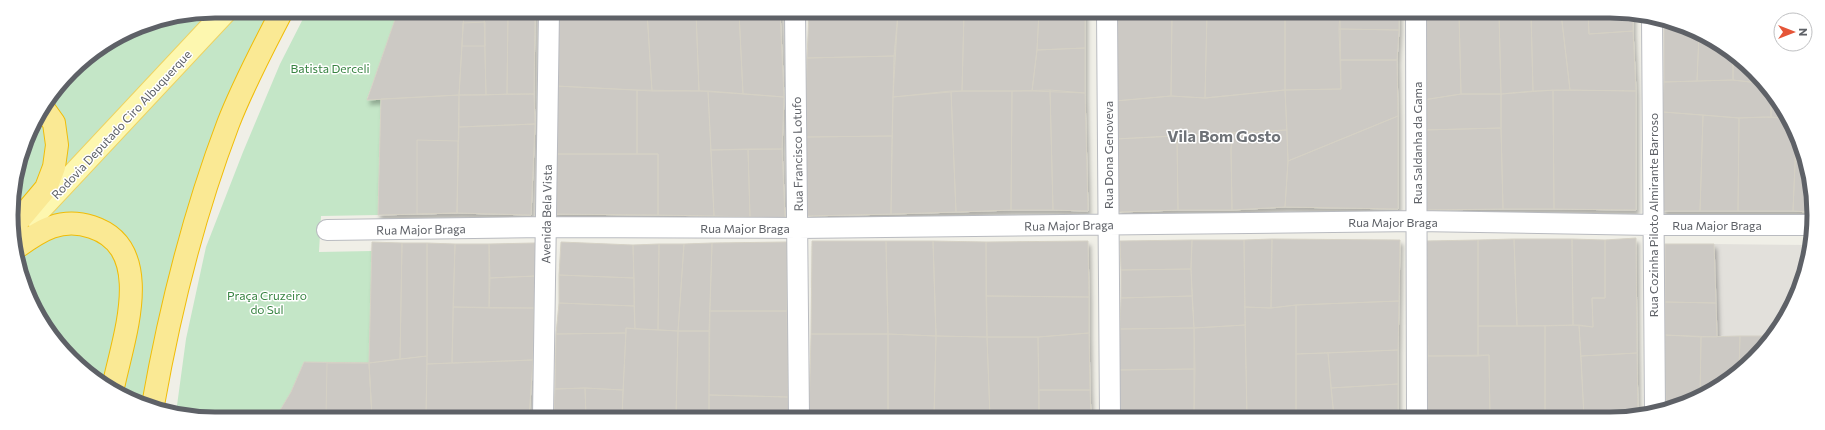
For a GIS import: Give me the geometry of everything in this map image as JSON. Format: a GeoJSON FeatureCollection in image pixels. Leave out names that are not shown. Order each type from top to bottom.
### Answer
{"type":"FeatureCollection","features":[{"type":"Feature","properties":{"kind":"highway"},"geometry":{"type":"LineString","coordinates":[[153,402],[165,336],[183,261],[204,195],[229,123],[257,59],[278,18]]}},
{"type":"Feature","properties":{"kind":"highway"},"geometry":{"type":"LineString","coordinates":[[18,221],[46,188],[54,167],[57,145],[54,123],[46,112]]}},
{"type":"Feature","properties":{"kind":"highway"},"geometry":{"type":"LineString","coordinates":[[21,245],[38,232],[61,224],[80,224],[101,230],[118,243],[129,264],[132,283],[131,303],[113,384]]}},
{"type":"Feature","properties":{"kind":"main road","name":"Rodovia Deputado Ciro Albuquerque"},"geometry":{"type":"LineString","coordinates":[[19,231],[83,165],[220,18]]}},
{"type":"Feature","properties":{"kind":"street","name":"Avenida Bela Vista"},"geometry":{"type":"LineString","coordinates":[[544,412],[545,227],[549,18]]}},
{"type":"Feature","properties":{"kind":"street","name":"Rua Francisco Lotufo"},"geometry":{"type":"LineString","coordinates":[[795,18],[799,412]]}},
{"type":"Feature","properties":{"kind":"street","name":"Rua Dona Genoveva"},"geometry":{"type":"LineString","coordinates":[[1107,18],[1110,412]]}},
{"type":"Feature","properties":{"kind":"street","name":"Rua Saldanha da Gama"},"geometry":{"type":"LineString","coordinates":[[1416,18],[1417,412]]}},
{"type":"Feature","properties":{"kind":"street","name":"Rua Cozinha Piloto Almirante Barroso"},"geometry":{"type":"LineString","coordinates":[[1652,23],[1655,406]]}},
{"type":"Feature","properties":{"kind":"street","name":"Rua Major Braga"},"geometry":{"type":"LineString","coordinates":[[327,230],[545,227],[798,228],[1417,221],[1653,225],[1807,225]]}},
{"type":"Feature","properties":{"kind":"shaded area"},"geometry":{"type":"Polygon","coordinates":[[[1714,244],[1804,245],[1797,278],[1787,302],[1781,314],[1765,336],[1717,337],[1714,244]]]}},
{"type":"Feature","properties":{"kind":"green space"},"geometry":{"type":"Polygon","coordinates":[[[209,18],[62,176],[51,106],[67,85],[95,59],[116,44],[128,38],[152,28],[164,25],[209,18]]]}},
{"type":"Feature","properties":{"kind":"green space"},"geometry":{"type":"Polygon","coordinates":[[[234,18],[271,18],[146,400],[118,387],[129,246],[39,225],[234,18]]]}},
{"type":"Feature","properties":{"kind":"green space","name":"Praça Cruzeiro do Sul"},"geometry":{"type":"Polygon","coordinates":[[[303,18],[396,18],[367,99],[381,99],[378,215],[321,216],[319,252],[372,251],[369,363],[304,362],[291,393],[279,412],[202,412],[177,408],[186,339],[206,247],[243,152],[280,64],[303,18]]]}},
{"type":"Feature","properties":{"kind":"green space"},"geometry":{"type":"Polygon","coordinates":[[[41,121],[46,131],[49,144],[49,157],[39,180],[18,208],[22,177],[28,152],[41,121]]]}},
{"type":"Feature","properties":{"kind":"green space"},"geometry":{"type":"Polygon","coordinates":[[[54,232],[99,237],[119,259],[123,296],[106,379],[85,363],[67,345],[44,314],[28,278],[22,253],[54,232]]]}},
{"type":"Feature","properties":{"kind":"building"},"geometry":{"type":"Polygon","coordinates":[[[396,18],[464,18],[459,95],[367,100],[396,18]]]}},
{"type":"Feature","properties":{"kind":"building"},"geometry":{"type":"Polygon","coordinates":[[[464,18],[484,18],[486,95],[459,95],[464,18]]]}},
{"type":"Feature","properties":{"kind":"building"},"geometry":{"type":"Polygon","coordinates":[[[484,18],[508,18],[507,94],[486,95],[484,18]]]}},
{"type":"Feature","properties":{"kind":"building"},"geometry":{"type":"Polygon","coordinates":[[[508,18],[535,18],[534,94],[507,94],[508,18]]]}},
{"type":"Feature","properties":{"kind":"building"},"geometry":{"type":"Polygon","coordinates":[[[558,18],[647,18],[652,91],[556,86],[558,18]]]}},
{"type":"Feature","properties":{"kind":"building"},"geometry":{"type":"Polygon","coordinates":[[[647,18],[696,18],[699,91],[652,91],[647,18]]]}},
{"type":"Feature","properties":{"kind":"building"},"geometry":{"type":"Polygon","coordinates":[[[696,18],[739,18],[743,94],[699,91],[696,18]]]}},
{"type":"Feature","properties":{"kind":"building"},"geometry":{"type":"Polygon","coordinates":[[[739,18],[780,18],[784,97],[743,94],[739,18]]]}},
{"type":"Feature","properties":{"kind":"building"},"geometry":{"type":"Polygon","coordinates":[[[809,18],[897,18],[894,56],[807,58],[809,18]]]}},
{"type":"Feature","properties":{"kind":"building"},"geometry":{"type":"Polygon","coordinates":[[[898,18],[964,18],[962,91],[893,97],[898,18]]]}},
{"type":"Feature","properties":{"kind":"building"},"geometry":{"type":"Polygon","coordinates":[[[964,18],[1039,18],[1037,50],[1032,91],[962,91],[964,18]]]}},
{"type":"Feature","properties":{"kind":"building"},"geometry":{"type":"Polygon","coordinates":[[[1039,18],[1085,18],[1085,48],[1037,50],[1039,18]]]}},
{"type":"Feature","properties":{"kind":"building"},"geometry":{"type":"Polygon","coordinates":[[[1116,18],[1172,18],[1171,96],[1115,101],[1116,18]]]}},
{"type":"Feature","properties":{"kind":"building"},"geometry":{"type":"Polygon","coordinates":[[[1172,18],[1207,18],[1205,98],[1171,96],[1172,18]]]}},
{"type":"Feature","properties":{"kind":"building"},"geometry":{"type":"Polygon","coordinates":[[[1207,18],[1285,18],[1285,90],[1205,98],[1207,18]]]}},
{"type":"Feature","properties":{"kind":"building"},"geometry":{"type":"Polygon","coordinates":[[[1285,18],[1340,18],[1341,89],[1285,90],[1285,18]]]}},
{"type":"Feature","properties":{"kind":"building"},"geometry":{"type":"Polygon","coordinates":[[[1340,18],[1399,18],[1399,30],[1339,29],[1340,18]]]}},
{"type":"Feature","properties":{"kind":"building"},"geometry":{"type":"Polygon","coordinates":[[[1425,18],[1459,18],[1461,94],[1423,100],[1425,18]]]}},
{"type":"Feature","properties":{"kind":"building"},"geometry":{"type":"Polygon","coordinates":[[[1459,18],[1499,18],[1501,94],[1461,94],[1459,18]]]}},
{"type":"Feature","properties":{"kind":"building"},"geometry":{"type":"Polygon","coordinates":[[[1499,18],[1531,18],[1533,91],[1501,94],[1499,18]]]}},
{"type":"Feature","properties":{"kind":"building"},"geometry":{"type":"Polygon","coordinates":[[[1531,18],[1562,18],[1570,90],[1533,91],[1531,18]]]}},
{"type":"Feature","properties":{"kind":"building"},"geometry":{"type":"Polygon","coordinates":[[[1562,18],[1588,18],[1589,34],[1633,31],[1636,91],[1570,90],[1562,18]]]}},
{"type":"Feature","properties":{"kind":"building"},"geometry":{"type":"Polygon","coordinates":[[[1588,18],[1633,20],[1633,31],[1589,34],[1588,18]]]}},
{"type":"Feature","properties":{"kind":"building"},"geometry":{"type":"Polygon","coordinates":[[[485,22],[485,46],[462,46],[463,23],[485,22]]]}},
{"type":"Feature","properties":{"kind":"building"},"geometry":{"type":"Polygon","coordinates":[[[1664,26],[1699,39],[1697,81],[1664,82],[1664,26]]]}},
{"type":"Feature","properties":{"kind":"building"},"geometry":{"type":"Polygon","coordinates":[[[1339,29],[1399,30],[1397,60],[1340,60],[1339,29]]]}},
{"type":"Feature","properties":{"kind":"building"},"geometry":{"type":"Polygon","coordinates":[[[1699,39],[1733,61],[1733,80],[1697,81],[1699,39]]]}},
{"type":"Feature","properties":{"kind":"building"},"geometry":{"type":"Polygon","coordinates":[[[1085,48],[1085,93],[1032,91],[1037,50],[1085,48]]]}},
{"type":"Feature","properties":{"kind":"building"},"geometry":{"type":"Polygon","coordinates":[[[894,56],[892,136],[806,137],[807,58],[894,56]]]}},
{"type":"Feature","properties":{"kind":"building"},"geometry":{"type":"Polygon","coordinates":[[[1340,60],[1397,60],[1398,116],[1288,161],[1285,90],[1341,89],[1340,60]]]}},
{"type":"Feature","properties":{"kind":"building"},"geometry":{"type":"Polygon","coordinates":[[[1733,61],[1755,82],[1750,82],[1733,80],[1733,61]]]}},
{"type":"Feature","properties":{"kind":"building"},"geometry":{"type":"Polygon","coordinates":[[[1733,80],[1755,82],[1771,102],[1771,117],[1739,118],[1663,112],[1664,82],[1733,80]]]}},
{"type":"Feature","properties":{"kind":"building"},"geometry":{"type":"Polygon","coordinates":[[[556,86],[637,90],[637,154],[557,154],[556,86]]]}},
{"type":"Feature","properties":{"kind":"building"},"geometry":{"type":"Polygon","coordinates":[[[637,90],[708,91],[714,216],[658,215],[658,154],[637,154],[637,90]]]}},
{"type":"Feature","properties":{"kind":"building"},"geometry":{"type":"Polygon","coordinates":[[[1050,90],[1053,210],[1011,210],[1012,91],[1050,90]]]}},
{"type":"Feature","properties":{"kind":"building"},"geometry":{"type":"Polygon","coordinates":[[[1050,90],[1085,93],[1088,211],[1053,210],[1050,90]]]}},
{"type":"Feature","properties":{"kind":"building"},"geometry":{"type":"Polygon","coordinates":[[[1285,90],[1287,130],[1115,139],[1115,101],[1171,96],[1205,98],[1285,90]]]}},
{"type":"Feature","properties":{"kind":"building"},"geometry":{"type":"Polygon","coordinates":[[[1553,90],[1554,209],[1503,209],[1501,94],[1553,90]]]}},
{"type":"Feature","properties":{"kind":"building"},"geometry":{"type":"Polygon","coordinates":[[[1553,90],[1636,91],[1636,210],[1554,209],[1553,90]]]}},
{"type":"Feature","properties":{"kind":"building"},"geometry":{"type":"Polygon","coordinates":[[[708,91],[784,97],[782,149],[711,150],[708,91]]]}},
{"type":"Feature","properties":{"kind":"building"},"geometry":{"type":"Polygon","coordinates":[[[951,91],[956,212],[891,214],[893,97],[951,91]]]}},
{"type":"Feature","properties":{"kind":"building"},"geometry":{"type":"Polygon","coordinates":[[[951,91],[1012,91],[1011,210],[956,212],[951,91]]]}},
{"type":"Feature","properties":{"kind":"building"},"geometry":{"type":"Polygon","coordinates":[[[534,94],[535,124],[459,127],[459,95],[534,94]]]}},
{"type":"Feature","properties":{"kind":"building"},"geometry":{"type":"Polygon","coordinates":[[[1461,94],[1501,94],[1501,128],[1424,130],[1423,100],[1461,94]]]}},
{"type":"Feature","properties":{"kind":"building"},"geometry":{"type":"Polygon","coordinates":[[[459,95],[457,213],[378,215],[381,99],[459,95]]]}},
{"type":"Feature","properties":{"kind":"building"},"geometry":{"type":"Polygon","coordinates":[[[1771,102],[1781,118],[1771,117],[1771,102]]]}},
{"type":"Feature","properties":{"kind":"building"},"geometry":{"type":"Polygon","coordinates":[[[1663,112],[1703,115],[1700,211],[1662,211],[1663,112]]]}},
{"type":"Feature","properties":{"kind":"building"},"geometry":{"type":"Polygon","coordinates":[[[1703,115],[1739,118],[1738,211],[1700,211],[1703,115]]]}},
{"type":"Feature","properties":{"kind":"building"},"geometry":{"type":"Polygon","coordinates":[[[1398,116],[1398,209],[1285,207],[1288,161],[1398,116]]]}},
{"type":"Feature","properties":{"kind":"building"},"geometry":{"type":"Polygon","coordinates":[[[1739,118],[1781,118],[1796,149],[1793,211],[1738,211],[1739,118]]]}},
{"type":"Feature","properties":{"kind":"building"},"geometry":{"type":"Polygon","coordinates":[[[535,124],[531,215],[457,213],[459,127],[535,124]]]}},
{"type":"Feature","properties":{"kind":"building"},"geometry":{"type":"Polygon","coordinates":[[[1501,128],[1503,209],[1425,210],[1424,130],[1501,128]]]}},
{"type":"Feature","properties":{"kind":"building"},"geometry":{"type":"Polygon","coordinates":[[[1287,130],[1288,161],[1285,207],[1232,210],[1231,149],[1233,133],[1287,130]]]}},
{"type":"Feature","properties":{"kind":"building"},"geometry":{"type":"Polygon","coordinates":[[[1233,133],[1231,149],[1232,210],[1178,210],[1177,136],[1233,133]]]}},
{"type":"Feature","properties":{"kind":"building"},"geometry":{"type":"Polygon","coordinates":[[[892,136],[891,214],[807,216],[806,137],[892,136]]]}},
{"type":"Feature","properties":{"kind":"building"},"geometry":{"type":"Polygon","coordinates":[[[1177,136],[1178,210],[1118,212],[1115,139],[1177,136]]]}},
{"type":"Feature","properties":{"kind":"building"},"geometry":{"type":"Polygon","coordinates":[[[417,140],[458,141],[457,213],[417,214],[417,140]]]}},
{"type":"Feature","properties":{"kind":"building"},"geometry":{"type":"Polygon","coordinates":[[[748,149],[750,217],[714,216],[711,150],[748,149]]]}},
{"type":"Feature","properties":{"kind":"building"},"geometry":{"type":"Polygon","coordinates":[[[748,149],[782,149],[785,218],[750,217],[748,149]]]}},
{"type":"Feature","properties":{"kind":"building"},"geometry":{"type":"Polygon","coordinates":[[[1796,149],[1803,177],[1807,212],[1793,211],[1796,149]]]}},
{"type":"Feature","properties":{"kind":"building"},"geometry":{"type":"Polygon","coordinates":[[[557,154],[658,154],[658,215],[552,214],[557,154]]]}},
{"type":"Feature","properties":{"kind":"building"},"geometry":{"type":"Polygon","coordinates":[[[1636,238],[1637,353],[1581,356],[1579,325],[1593,327],[1592,298],[1605,298],[1605,240],[1636,238]]]}},
{"type":"Feature","properties":{"kind":"building"},"geometry":{"type":"Polygon","coordinates":[[[1272,239],[1271,308],[1245,307],[1244,240],[1272,239]]]}},
{"type":"Feature","properties":{"kind":"building"},"geometry":{"type":"Polygon","coordinates":[[[1272,239],[1400,240],[1399,301],[1296,305],[1271,308],[1272,239]]]}},
{"type":"Feature","properties":{"kind":"building"},"geometry":{"type":"Polygon","coordinates":[[[1514,239],[1572,239],[1573,325],[1517,326],[1514,239]]]}},
{"type":"Feature","properties":{"kind":"building"},"geometry":{"type":"Polygon","coordinates":[[[1514,239],[1517,326],[1478,326],[1478,240],[1514,239]]]}},
{"type":"Feature","properties":{"kind":"building"},"geometry":{"type":"Polygon","coordinates":[[[1572,239],[1605,240],[1605,298],[1592,298],[1593,327],[1573,325],[1572,239]]]}},
{"type":"Feature","properties":{"kind":"building"},"geometry":{"type":"Polygon","coordinates":[[[1192,240],[1191,269],[1121,270],[1120,241],[1192,240]]]}},
{"type":"Feature","properties":{"kind":"building"},"geometry":{"type":"Polygon","coordinates":[[[1192,240],[1244,240],[1245,325],[1194,328],[1191,269],[1192,240]]]}},
{"type":"Feature","properties":{"kind":"building"},"geometry":{"type":"Polygon","coordinates":[[[1478,240],[1478,356],[1428,356],[1425,241],[1478,240]]]}},
{"type":"Feature","properties":{"kind":"building"},"geometry":{"type":"Polygon","coordinates":[[[812,241],[886,241],[888,334],[811,334],[812,241]]]}},
{"type":"Feature","properties":{"kind":"building"},"geometry":{"type":"Polygon","coordinates":[[[886,241],[933,241],[936,336],[888,334],[886,241]]]}},
{"type":"Feature","properties":{"kind":"building"},"geometry":{"type":"Polygon","coordinates":[[[933,241],[986,242],[987,337],[936,336],[933,241]]]}},
{"type":"Feature","properties":{"kind":"building"},"geometry":{"type":"Polygon","coordinates":[[[1088,241],[1089,297],[986,296],[986,242],[1088,241]]]}},
{"type":"Feature","properties":{"kind":"building"},"geometry":{"type":"Polygon","coordinates":[[[372,242],[402,243],[400,359],[369,363],[372,242]]]}},
{"type":"Feature","properties":{"kind":"building"},"geometry":{"type":"Polygon","coordinates":[[[561,242],[633,245],[634,278],[559,275],[561,242]]]}},
{"type":"Feature","properties":{"kind":"building"},"geometry":{"type":"Polygon","coordinates":[[[787,242],[787,311],[710,311],[712,243],[787,242]]]}},
{"type":"Feature","properties":{"kind":"building"},"geometry":{"type":"Polygon","coordinates":[[[402,243],[427,243],[427,356],[400,359],[402,243]]]}},
{"type":"Feature","properties":{"kind":"building"},"geometry":{"type":"Polygon","coordinates":[[[427,243],[455,244],[452,363],[427,364],[427,243]]]}},
{"type":"Feature","properties":{"kind":"building"},"geometry":{"type":"Polygon","coordinates":[[[535,243],[536,276],[490,278],[489,244],[535,243]]]}},
{"type":"Feature","properties":{"kind":"building"},"geometry":{"type":"Polygon","coordinates":[[[712,243],[709,331],[678,331],[684,244],[712,243]]]}},
{"type":"Feature","properties":{"kind":"building"},"geometry":{"type":"Polygon","coordinates":[[[455,244],[489,244],[489,308],[453,307],[455,244]]]}},
{"type":"Feature","properties":{"kind":"building"},"geometry":{"type":"Polygon","coordinates":[[[659,244],[658,330],[635,329],[633,245],[659,244]]]}},
{"type":"Feature","properties":{"kind":"building"},"geometry":{"type":"Polygon","coordinates":[[[659,244],[684,244],[678,331],[658,330],[659,244]]]}},
{"type":"Feature","properties":{"kind":"building"},"geometry":{"type":"Polygon","coordinates":[[[1665,244],[1714,244],[1716,303],[1665,302],[1665,244]]]}},
{"type":"Feature","properties":{"kind":"building"},"geometry":{"type":"Polygon","coordinates":[[[1191,269],[1192,296],[1121,298],[1121,270],[1191,269]]]}},
{"type":"Feature","properties":{"kind":"building"},"geometry":{"type":"Polygon","coordinates":[[[559,275],[634,278],[634,306],[559,303],[559,275]]]}},
{"type":"Feature","properties":{"kind":"building"},"geometry":{"type":"Polygon","coordinates":[[[536,276],[534,308],[489,308],[490,278],[536,276]]]}},
{"type":"Feature","properties":{"kind":"building"},"geometry":{"type":"Polygon","coordinates":[[[986,296],[1089,297],[1089,333],[1038,337],[987,337],[986,296]]]}},
{"type":"Feature","properties":{"kind":"building"},"geometry":{"type":"Polygon","coordinates":[[[1192,296],[1194,328],[1120,329],[1121,298],[1192,296]]]}},
{"type":"Feature","properties":{"kind":"building"},"geometry":{"type":"Polygon","coordinates":[[[1399,301],[1398,350],[1296,354],[1296,305],[1399,301]]]}},
{"type":"Feature","properties":{"kind":"building"},"geometry":{"type":"Polygon","coordinates":[[[1665,302],[1716,303],[1717,337],[1665,335],[1665,302]]]}},
{"type":"Feature","properties":{"kind":"building"},"geometry":{"type":"Polygon","coordinates":[[[559,303],[634,306],[635,329],[626,328],[626,333],[556,334],[559,303]]]}},
{"type":"Feature","properties":{"kind":"building"},"geometry":{"type":"Polygon","coordinates":[[[1296,305],[1296,412],[1247,412],[1245,307],[1271,308],[1296,305]]]}},
{"type":"Feature","properties":{"kind":"building"},"geometry":{"type":"Polygon","coordinates":[[[453,307],[534,308],[533,360],[452,363],[453,307]]]}},
{"type":"Feature","properties":{"kind":"building"},"geometry":{"type":"Polygon","coordinates":[[[710,311],[787,311],[788,397],[709,395],[710,311]]]}},
{"type":"Feature","properties":{"kind":"building"},"geometry":{"type":"Polygon","coordinates":[[[1245,325],[1247,412],[1194,412],[1194,328],[1245,325]]]}},
{"type":"Feature","properties":{"kind":"building"},"geometry":{"type":"Polygon","coordinates":[[[1579,325],[1584,412],[1545,412],[1545,326],[1579,325]]]}},
{"type":"Feature","properties":{"kind":"building"},"geometry":{"type":"Polygon","coordinates":[[[1478,326],[1545,326],[1545,412],[1490,412],[1489,355],[1478,356],[1478,326]]]}},
{"type":"Feature","properties":{"kind":"building"},"geometry":{"type":"Polygon","coordinates":[[[626,328],[678,331],[676,412],[622,412],[626,328]]]}},
{"type":"Feature","properties":{"kind":"building"},"geometry":{"type":"Polygon","coordinates":[[[1194,328],[1195,369],[1118,370],[1120,329],[1194,328]]]}},
{"type":"Feature","properties":{"kind":"building"},"geometry":{"type":"Polygon","coordinates":[[[678,331],[709,331],[709,412],[676,412],[678,331]]]}},
{"type":"Feature","properties":{"kind":"building"},"geometry":{"type":"Polygon","coordinates":[[[626,333],[623,390],[585,388],[555,389],[556,334],[626,333]]]}},
{"type":"Feature","properties":{"kind":"building"},"geometry":{"type":"Polygon","coordinates":[[[1089,333],[1090,390],[1039,390],[1038,337],[1089,333]]]}},
{"type":"Feature","properties":{"kind":"building"},"geometry":{"type":"Polygon","coordinates":[[[811,334],[888,334],[888,412],[809,412],[811,334]]]}},
{"type":"Feature","properties":{"kind":"building"},"geometry":{"type":"Polygon","coordinates":[[[888,334],[936,336],[934,412],[888,412],[888,334]]]}},
{"type":"Feature","properties":{"kind":"building"},"geometry":{"type":"Polygon","coordinates":[[[1665,335],[1701,337],[1700,390],[1666,404],[1665,335]]]}},
{"type":"Feature","properties":{"kind":"building"},"geometry":{"type":"Polygon","coordinates":[[[936,336],[987,337],[990,412],[934,412],[936,336]]]}},
{"type":"Feature","properties":{"kind":"building"},"geometry":{"type":"Polygon","coordinates":[[[1740,336],[1765,336],[1758,345],[1739,364],[1740,336]]]}},
{"type":"Feature","properties":{"kind":"building"},"geometry":{"type":"Polygon","coordinates":[[[1740,336],[1739,364],[1719,379],[1700,390],[1701,337],[1740,336]]]}},
{"type":"Feature","properties":{"kind":"building"},"geometry":{"type":"Polygon","coordinates":[[[987,337],[1038,337],[1039,412],[990,412],[987,337]]]}},
{"type":"Feature","properties":{"kind":"building"},"geometry":{"type":"Polygon","coordinates":[[[1398,350],[1398,384],[1331,388],[1328,353],[1398,350]]]}},
{"type":"Feature","properties":{"kind":"building"},"geometry":{"type":"Polygon","coordinates":[[[1328,353],[1334,412],[1296,412],[1296,354],[1328,353]]]}},
{"type":"Feature","properties":{"kind":"building"},"geometry":{"type":"Polygon","coordinates":[[[1637,353],[1638,410],[1623,412],[1584,412],[1581,356],[1637,353]]]}},
{"type":"Feature","properties":{"kind":"building"},"geometry":{"type":"Polygon","coordinates":[[[1489,355],[1490,412],[1425,412],[1428,356],[1489,355]]]}},
{"type":"Feature","properties":{"kind":"building"},"geometry":{"type":"Polygon","coordinates":[[[427,356],[426,412],[372,412],[369,363],[427,356]]]}},
{"type":"Feature","properties":{"kind":"building"},"geometry":{"type":"Polygon","coordinates":[[[533,360],[529,412],[426,412],[427,364],[533,360]]]}},
{"type":"Feature","properties":{"kind":"building"},"geometry":{"type":"Polygon","coordinates":[[[304,362],[369,363],[372,412],[279,412],[291,392],[304,362]]]}},
{"type":"Feature","properties":{"kind":"building"},"geometry":{"type":"Polygon","coordinates":[[[327,363],[369,363],[372,412],[326,412],[327,363]]]}},
{"type":"Feature","properties":{"kind":"building"},"geometry":{"type":"Polygon","coordinates":[[[1195,369],[1194,412],[1118,412],[1118,370],[1195,369]]]}},
{"type":"Feature","properties":{"kind":"building"},"geometry":{"type":"Polygon","coordinates":[[[1398,384],[1398,412],[1333,412],[1331,388],[1398,384]]]}},
{"type":"Feature","properties":{"kind":"building"},"geometry":{"type":"Polygon","coordinates":[[[585,388],[623,390],[622,412],[586,412],[585,388]]]}},
{"type":"Feature","properties":{"kind":"building"},"geometry":{"type":"Polygon","coordinates":[[[585,388],[586,412],[554,412],[555,389],[585,388]]]}},
{"type":"Feature","properties":{"kind":"building"},"geometry":{"type":"Polygon","coordinates":[[[1039,390],[1090,390],[1091,412],[1039,412],[1039,390]]]}},
{"type":"Feature","properties":{"kind":"building"},"geometry":{"type":"Polygon","coordinates":[[[709,395],[788,397],[789,412],[709,412],[709,395]]]}},
{"type":"Feature","properties":{"kind":"district","name":"Vila Bom Gosto"},"geometry":{"type":"Point","coordinates":[1224,135]}},
{"type":"Feature","properties":{"kind":"park label","name":"Batista Derceli"},"geometry":{"type":"Point","coordinates":[330,68]}}]}
